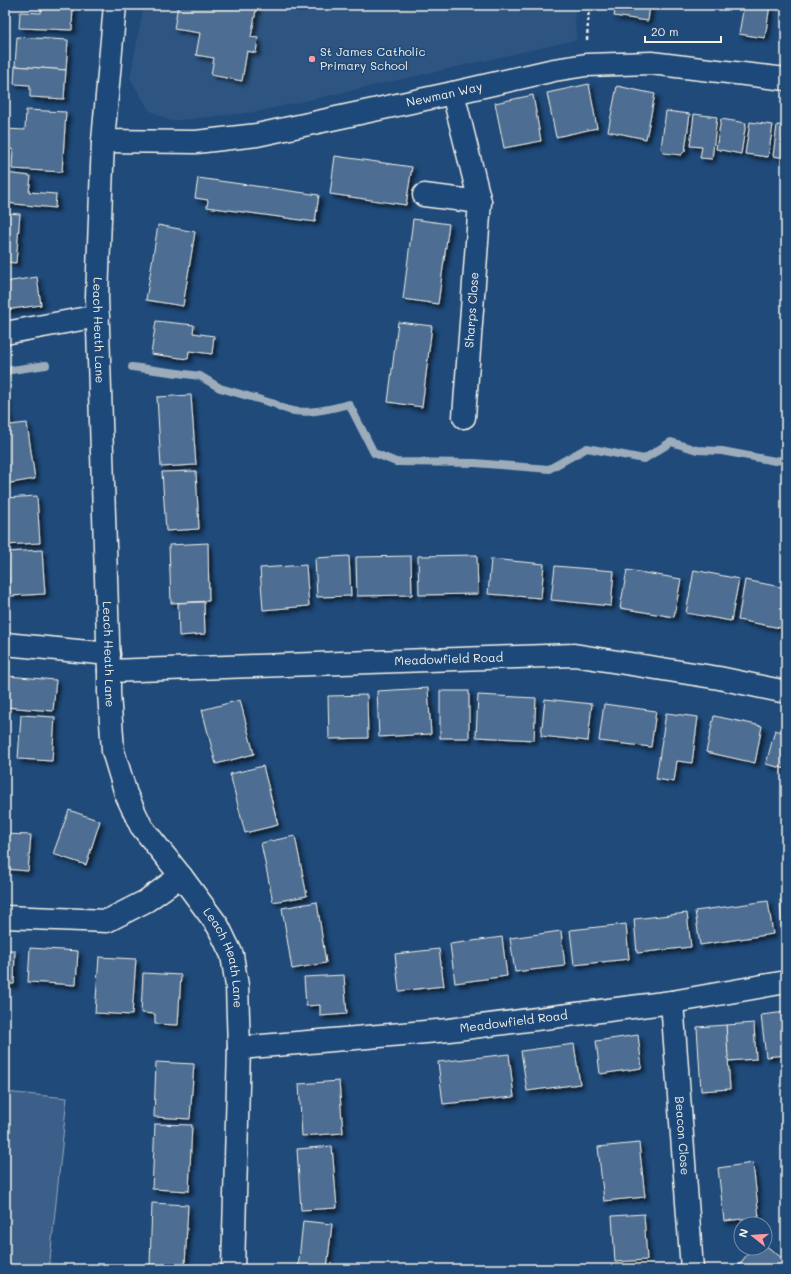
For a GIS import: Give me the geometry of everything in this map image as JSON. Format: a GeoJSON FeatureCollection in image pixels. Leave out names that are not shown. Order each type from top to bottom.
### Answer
{"type":"FeatureCollection","features":[{"type":"Feature","properties":{"kind":"street","name":"Leach Heath Lane"},"geometry":{"type":"LineString","coordinates":[[115,5],[103,141],[97,290],[109,693],[113,751],[126,794],[141,826],[218,926],[232,954],[237,986],[239,1048],[233,1269]]}},
{"type":"Feature","properties":{"kind":"street","name":"Newman Way"},"geometry":{"type":"LineString","coordinates":[[103,141],[196,142],[257,135],[554,70],[586,65],[651,62],[786,79]]}},
{"type":"Feature","properties":{"kind":"street","name":"Sharps Close"},"geometry":{"type":"LineString","coordinates":[[453,93],[480,202],[464,417]]}},
{"type":"Feature","properties":{"kind":"street"},"geometry":{"type":"LineString","coordinates":[[424,195],[480,202]]}},
{"type":"Feature","properties":{"kind":"street"},"geometry":{"type":"LineString","coordinates":[[5,333],[98,316]]}},
{"type":"Feature","properties":{"kind":"street","name":"Meadowfield Road"},"geometry":{"type":"LineString","coordinates":[[5,644],[109,662],[574,655],[719,678],[786,692]]}},
{"type":"Feature","properties":{"kind":"street"},"geometry":{"type":"LineString","coordinates":[[5,917],[107,921],[146,901],[181,876]]}},
{"type":"Feature","properties":{"kind":"street","name":"Meadowfield Road"},"geometry":{"type":"LineString","coordinates":[[239,1048],[449,1030],[672,1002],[786,982]]}},
{"type":"Feature","properties":{"kind":"street","name":"Beacon Close"},"geometry":{"type":"LineString","coordinates":[[672,1002],[692,1269]]}},
{"type":"Feature","properties":{"kind":"path"},"geometry":{"type":"LineString","coordinates":[[586,65],[589,5]]}},
{"type":"Feature","properties":{"kind":"shaded area","name":"St James Catholic Primary School"},"geometry":{"type":"Polygon","coordinates":[[[144,5],[574,5],[576,40],[256,112],[171,121],[149,110],[130,78],[144,5]]]}},
{"type":"Feature","properties":{"kind":"shaded area"},"geometry":{"type":"Polygon","coordinates":[[[5,1092],[67,1098],[49,1269],[5,1269],[5,1092]]]}},
{"type":"Feature","properties":{"kind":"building"},"geometry":{"type":"Polygon","coordinates":[[[42,5],[73,5],[72,30],[19,28],[20,12],[41,13],[42,5]]]}},
{"type":"Feature","properties":{"kind":"building"},"geometry":{"type":"Polygon","coordinates":[[[178,5],[257,5],[251,37],[258,38],[256,53],[247,51],[242,81],[211,75],[214,58],[196,55],[200,33],[174,29],[178,5]]]}},
{"type":"Feature","properties":{"kind":"building"},"geometry":{"type":"Polygon","coordinates":[[[616,5],[650,5],[648,21],[614,16],[616,5]]]}},
{"type":"Feature","properties":{"kind":"building"},"geometry":{"type":"Polygon","coordinates":[[[744,5],[770,5],[765,38],[739,34],[744,5]]]}},
{"type":"Feature","properties":{"kind":"building"},"geometry":{"type":"Polygon","coordinates":[[[17,37],[68,40],[66,70],[15,66],[17,37]]]}},
{"type":"Feature","properties":{"kind":"building"},"geometry":{"type":"Polygon","coordinates":[[[15,66],[66,70],[64,99],[30,97],[30,85],[14,84],[15,66]]]}},
{"type":"Feature","properties":{"kind":"building"},"geometry":{"type":"Polygon","coordinates":[[[589,84],[597,128],[556,137],[547,93],[589,84]]]}},
{"type":"Feature","properties":{"kind":"building"},"geometry":{"type":"Polygon","coordinates":[[[617,86],[655,94],[646,139],[608,131],[617,86]]]}},
{"type":"Feature","properties":{"kind":"building"},"geometry":{"type":"Polygon","coordinates":[[[533,95],[541,141],[504,148],[495,103],[533,95]]]}},
{"type":"Feature","properties":{"kind":"building"},"geometry":{"type":"Polygon","coordinates":[[[26,110],[66,112],[62,172],[12,169],[13,149],[5,149],[5,129],[25,130],[26,110]]]}},
{"type":"Feature","properties":{"kind":"building"},"geometry":{"type":"Polygon","coordinates":[[[666,111],[690,114],[685,151],[681,155],[664,153],[661,148],[666,111]]]}},
{"type":"Feature","properties":{"kind":"building"},"geometry":{"type":"Polygon","coordinates":[[[694,114],[717,117],[712,159],[700,158],[702,147],[690,146],[694,114]]]}},
{"type":"Feature","properties":{"kind":"building"},"geometry":{"type":"Polygon","coordinates":[[[721,119],[746,123],[741,154],[716,149],[721,119]]]}},
{"type":"Feature","properties":{"kind":"building"},"geometry":{"type":"Polygon","coordinates":[[[750,122],[773,125],[768,157],[745,154],[750,122]]]}},
{"type":"Feature","properties":{"kind":"building"},"geometry":{"type":"Polygon","coordinates":[[[777,125],[786,126],[786,158],[773,156],[777,125]]]}},
{"type":"Feature","properties":{"kind":"building"},"geometry":{"type":"Polygon","coordinates":[[[335,156],[412,167],[406,205],[330,194],[335,156]]]}},
{"type":"Feature","properties":{"kind":"building"},"geometry":{"type":"Polygon","coordinates":[[[5,173],[31,176],[29,192],[56,194],[55,208],[5,203],[5,173]]]}},
{"type":"Feature","properties":{"kind":"building"},"geometry":{"type":"Polygon","coordinates":[[[198,178],[319,195],[315,222],[207,207],[208,200],[195,198],[198,178]]]}},
{"type":"Feature","properties":{"kind":"building"},"geometry":{"type":"Polygon","coordinates":[[[5,213],[20,214],[16,263],[5,262],[5,213]]]}},
{"type":"Feature","properties":{"kind":"building"},"geometry":{"type":"Polygon","coordinates":[[[413,219],[449,224],[438,304],[403,299],[413,219]]]}},
{"type":"Feature","properties":{"kind":"building"},"geometry":{"type":"Polygon","coordinates":[[[158,225],[195,232],[183,306],[146,300],[158,225]]]}},
{"type":"Feature","properties":{"kind":"building"},"geometry":{"type":"Polygon","coordinates":[[[37,277],[41,305],[5,310],[5,282],[37,277]]]}},
{"type":"Feature","properties":{"kind":"building"},"geometry":{"type":"Polygon","coordinates":[[[156,321],[194,325],[193,333],[214,336],[212,354],[189,351],[188,359],[151,354],[156,321]]]}},
{"type":"Feature","properties":{"kind":"building"},"geometry":{"type":"Polygon","coordinates":[[[398,322],[432,326],[422,407],[388,402],[398,322]]]}},
{"type":"Feature","properties":{"kind":"building"},"geometry":{"type":"Polygon","coordinates":[[[5,390],[10,425],[27,423],[35,479],[5,484],[5,390]]]}},
{"type":"Feature","properties":{"kind":"building"},"geometry":{"type":"Polygon","coordinates":[[[191,395],[196,465],[161,467],[157,397],[191,395]]]}},
{"type":"Feature","properties":{"kind":"building"},"geometry":{"type":"Polygon","coordinates":[[[196,471],[199,529],[166,531],[162,472],[196,471]]]}},
{"type":"Feature","properties":{"kind":"building"},"geometry":{"type":"Polygon","coordinates":[[[37,496],[40,543],[5,545],[5,498],[37,496]]]}},
{"type":"Feature","properties":{"kind":"building"},"geometry":{"type":"Polygon","coordinates":[[[208,543],[209,601],[171,603],[169,545],[208,543]]]}},
{"type":"Feature","properties":{"kind":"building"},"geometry":{"type":"Polygon","coordinates":[[[42,550],[45,594],[10,596],[7,552],[42,550]]]}},
{"type":"Feature","properties":{"kind":"building"},"geometry":{"type":"Polygon","coordinates":[[[477,555],[478,594],[419,595],[418,556],[477,555]]]}},
{"type":"Feature","properties":{"kind":"building"},"geometry":{"type":"Polygon","coordinates":[[[349,556],[351,596],[317,597],[315,558],[349,556]]]}},
{"type":"Feature","properties":{"kind":"building"},"geometry":{"type":"Polygon","coordinates":[[[411,556],[412,595],[357,596],[356,557],[411,556]]]}},
{"type":"Feature","properties":{"kind":"building"},"geometry":{"type":"Polygon","coordinates":[[[491,559],[544,564],[541,598],[488,594],[491,559]]]}},
{"type":"Feature","properties":{"kind":"building"},"geometry":{"type":"Polygon","coordinates":[[[306,565],[309,606],[263,610],[260,568],[306,565]]]}},
{"type":"Feature","properties":{"kind":"building"},"geometry":{"type":"Polygon","coordinates":[[[555,566],[614,571],[611,606],[551,600],[555,566]]]}},
{"type":"Feature","properties":{"kind":"building"},"geometry":{"type":"Polygon","coordinates":[[[627,570],[681,579],[674,617],[620,608],[627,570]]]}},
{"type":"Feature","properties":{"kind":"building"},"geometry":{"type":"Polygon","coordinates":[[[694,570],[739,579],[731,621],[686,613],[694,570]]]}},
{"type":"Feature","properties":{"kind":"building"},"geometry":{"type":"Polygon","coordinates":[[[745,580],[786,588],[786,629],[738,620],[745,580]]]}},
{"type":"Feature","properties":{"kind":"building"},"geometry":{"type":"Polygon","coordinates":[[[204,602],[205,634],[179,636],[178,603],[204,602]]]}},
{"type":"Feature","properties":{"kind":"building"},"geometry":{"type":"Polygon","coordinates":[[[7,676],[56,680],[53,711],[5,707],[7,676]]]}},
{"type":"Feature","properties":{"kind":"building"},"geometry":{"type":"Polygon","coordinates":[[[428,688],[431,734],[379,737],[377,691],[428,688]]]}},
{"type":"Feature","properties":{"kind":"building"},"geometry":{"type":"Polygon","coordinates":[[[440,691],[469,691],[469,738],[440,738],[440,691]]]}},
{"type":"Feature","properties":{"kind":"building"},"geometry":{"type":"Polygon","coordinates":[[[367,695],[368,738],[329,739],[328,696],[367,695]]]}},
{"type":"Feature","properties":{"kind":"building"},"geometry":{"type":"Polygon","coordinates":[[[478,695],[536,698],[534,740],[476,737],[478,695]]]}},
{"type":"Feature","properties":{"kind":"building"},"geometry":{"type":"Polygon","coordinates":[[[545,699],[592,704],[588,741],[541,736],[545,699]]]}},
{"type":"Feature","properties":{"kind":"building"},"geometry":{"type":"Polygon","coordinates":[[[240,700],[254,754],[216,764],[202,710],[240,700]]]}},
{"type":"Feature","properties":{"kind":"building"},"geometry":{"type":"Polygon","coordinates":[[[604,704],[656,711],[651,747],[599,741],[604,704]]]}},
{"type":"Feature","properties":{"kind":"building"},"geometry":{"type":"Polygon","coordinates":[[[666,713],[698,717],[692,763],[677,761],[674,782],[656,779],[666,713]]]}},
{"type":"Feature","properties":{"kind":"building"},"geometry":{"type":"Polygon","coordinates":[[[21,715],[55,717],[52,761],[18,759],[21,715]]]}},
{"type":"Feature","properties":{"kind":"building"},"geometry":{"type":"Polygon","coordinates":[[[714,716],[762,726],[755,763],[706,752],[714,716]]]}},
{"type":"Feature","properties":{"kind":"building"},"geometry":{"type":"Polygon","coordinates":[[[775,730],[786,733],[786,769],[766,764],[775,730]]]}},
{"type":"Feature","properties":{"kind":"building"},"geometry":{"type":"Polygon","coordinates":[[[263,766],[278,825],[245,833],[230,774],[263,766]]]}},
{"type":"Feature","properties":{"kind":"building"},"geometry":{"type":"Polygon","coordinates":[[[69,810],[100,821],[86,865],[53,854],[69,810]]]}},
{"type":"Feature","properties":{"kind":"building"},"geometry":{"type":"Polygon","coordinates":[[[5,834],[31,835],[28,871],[5,869],[5,834]]]}},
{"type":"Feature","properties":{"kind":"building"},"geometry":{"type":"Polygon","coordinates":[[[295,836],[307,896],[273,902],[261,843],[295,836]]]}},
{"type":"Feature","properties":{"kind":"building"},"geometry":{"type":"Polygon","coordinates":[[[780,900],[786,900],[786,933],[782,934],[780,900]]]}},
{"type":"Feature","properties":{"kind":"building"},"geometry":{"type":"Polygon","coordinates":[[[768,901],[773,934],[700,945],[695,911],[768,901]]]}},
{"type":"Feature","properties":{"kind":"building"},"geometry":{"type":"Polygon","coordinates":[[[317,902],[326,963],[292,969],[282,908],[317,902]]]}},
{"type":"Feature","properties":{"kind":"building"},"geometry":{"type":"Polygon","coordinates":[[[687,913],[691,947],[637,953],[634,919],[687,913]]]}},
{"type":"Feature","properties":{"kind":"building"},"geometry":{"type":"Polygon","coordinates":[[[626,924],[629,959],[574,965],[570,930],[626,924]]]}},
{"type":"Feature","properties":{"kind":"building"},"geometry":{"type":"Polygon","coordinates":[[[561,931],[565,966],[515,972],[510,938],[561,931]]]}},
{"type":"Feature","properties":{"kind":"building"},"geometry":{"type":"Polygon","coordinates":[[[502,937],[507,976],[455,983],[450,944],[502,937]]]}},
{"type":"Feature","properties":{"kind":"building"},"geometry":{"type":"Polygon","coordinates":[[[30,948],[78,951],[76,985],[28,982],[30,948]]]}},
{"type":"Feature","properties":{"kind":"building"},"geometry":{"type":"Polygon","coordinates":[[[439,949],[444,986],[399,991],[395,954],[439,949]]]}},
{"type":"Feature","properties":{"kind":"building"},"geometry":{"type":"Polygon","coordinates":[[[5,950],[15,950],[14,984],[5,984],[5,950]]]}},
{"type":"Feature","properties":{"kind":"building"},"geometry":{"type":"Polygon","coordinates":[[[99,957],[136,959],[132,1015],[95,1013],[99,957]]]}},
{"type":"Feature","properties":{"kind":"building"},"geometry":{"type":"Polygon","coordinates":[[[143,973],[181,975],[178,1025],[155,1024],[155,1014],[141,1013],[143,973]]]}},
{"type":"Feature","properties":{"kind":"building"},"geometry":{"type":"Polygon","coordinates":[[[344,975],[347,1014],[320,1016],[320,1005],[306,1006],[304,977],[344,975]]]}},
{"type":"Feature","properties":{"kind":"building"},"geometry":{"type":"Polygon","coordinates":[[[786,1012],[786,1055],[766,1057],[761,1015],[786,1012]]]}},
{"type":"Feature","properties":{"kind":"building"},"geometry":{"type":"Polygon","coordinates":[[[754,1023],[756,1059],[728,1061],[726,1025],[754,1023]]]}},
{"type":"Feature","properties":{"kind":"building"},"geometry":{"type":"Polygon","coordinates":[[[726,1025],[730,1089],[701,1091],[697,1027],[726,1025]]]}},
{"type":"Feature","properties":{"kind":"building"},"geometry":{"type":"Polygon","coordinates":[[[638,1035],[642,1068],[600,1074],[596,1041],[638,1035]]]}},
{"type":"Feature","properties":{"kind":"building"},"geometry":{"type":"Polygon","coordinates":[[[574,1044],[580,1084],[527,1091],[521,1051],[574,1044]]]}},
{"type":"Feature","properties":{"kind":"building"},"geometry":{"type":"Polygon","coordinates":[[[509,1054],[514,1097],[443,1104],[438,1062],[509,1054]]]}},
{"type":"Feature","properties":{"kind":"building"},"geometry":{"type":"Polygon","coordinates":[[[156,1062],[194,1064],[190,1119],[154,1117],[156,1062]]]}},
{"type":"Feature","properties":{"kind":"building"},"geometry":{"type":"Polygon","coordinates":[[[339,1081],[343,1133],[302,1136],[299,1084],[339,1081]]]}},
{"type":"Feature","properties":{"kind":"building"},"geometry":{"type":"Polygon","coordinates":[[[155,1124],[192,1125],[189,1191],[152,1189],[155,1124]]]}},
{"type":"Feature","properties":{"kind":"building"},"geometry":{"type":"Polygon","coordinates":[[[639,1143],[645,1197],[604,1201],[598,1147],[639,1143]]]}},
{"type":"Feature","properties":{"kind":"building"},"geometry":{"type":"Polygon","coordinates":[[[332,1146],[337,1208],[301,1210],[297,1149],[332,1146]]]}},
{"type":"Feature","properties":{"kind":"building"},"geometry":{"type":"Polygon","coordinates":[[[753,1163],[759,1216],[733,1216],[733,1220],[724,1221],[718,1168],[753,1163]]]}},
{"type":"Feature","properties":{"kind":"building"},"geometry":{"type":"Polygon","coordinates":[[[152,1203],[188,1205],[185,1266],[150,1265],[152,1203]]]}},
{"type":"Feature","properties":{"kind":"building"},"geometry":{"type":"Polygon","coordinates":[[[644,1214],[647,1260],[615,1262],[612,1216],[644,1214]]]}},
{"type":"Feature","properties":{"kind":"building"},"geometry":{"type":"Polygon","coordinates":[[[303,1221],[332,1224],[327,1269],[298,1269],[303,1221]]]}},
{"type":"Feature","properties":{"kind":"building"},"geometry":{"type":"Polygon","coordinates":[[[773,1251],[786,1261],[786,1269],[744,1269],[739,1265],[746,1256],[773,1256],[773,1251]]]}},
{"type":"Feature","properties":{"kind":"waterway"},"geometry":{"type":"LineString","coordinates":[[5,371],[46,365]]}},
{"type":"Feature","properties":{"kind":"waterway"},"geometry":{"type":"LineString","coordinates":[[132,367],[200,376],[220,388],[275,404],[292,411],[312,412],[349,404],[374,453],[396,462],[475,463],[549,469],[587,448],[644,459],[671,442],[697,450],[722,451],[775,461],[786,459]]}},
{"type":"Feature","properties":{"kind":"place","name":"St James Catholic Primary School"},"geometry":{"type":"Point","coordinates":[312,59]}}]}
